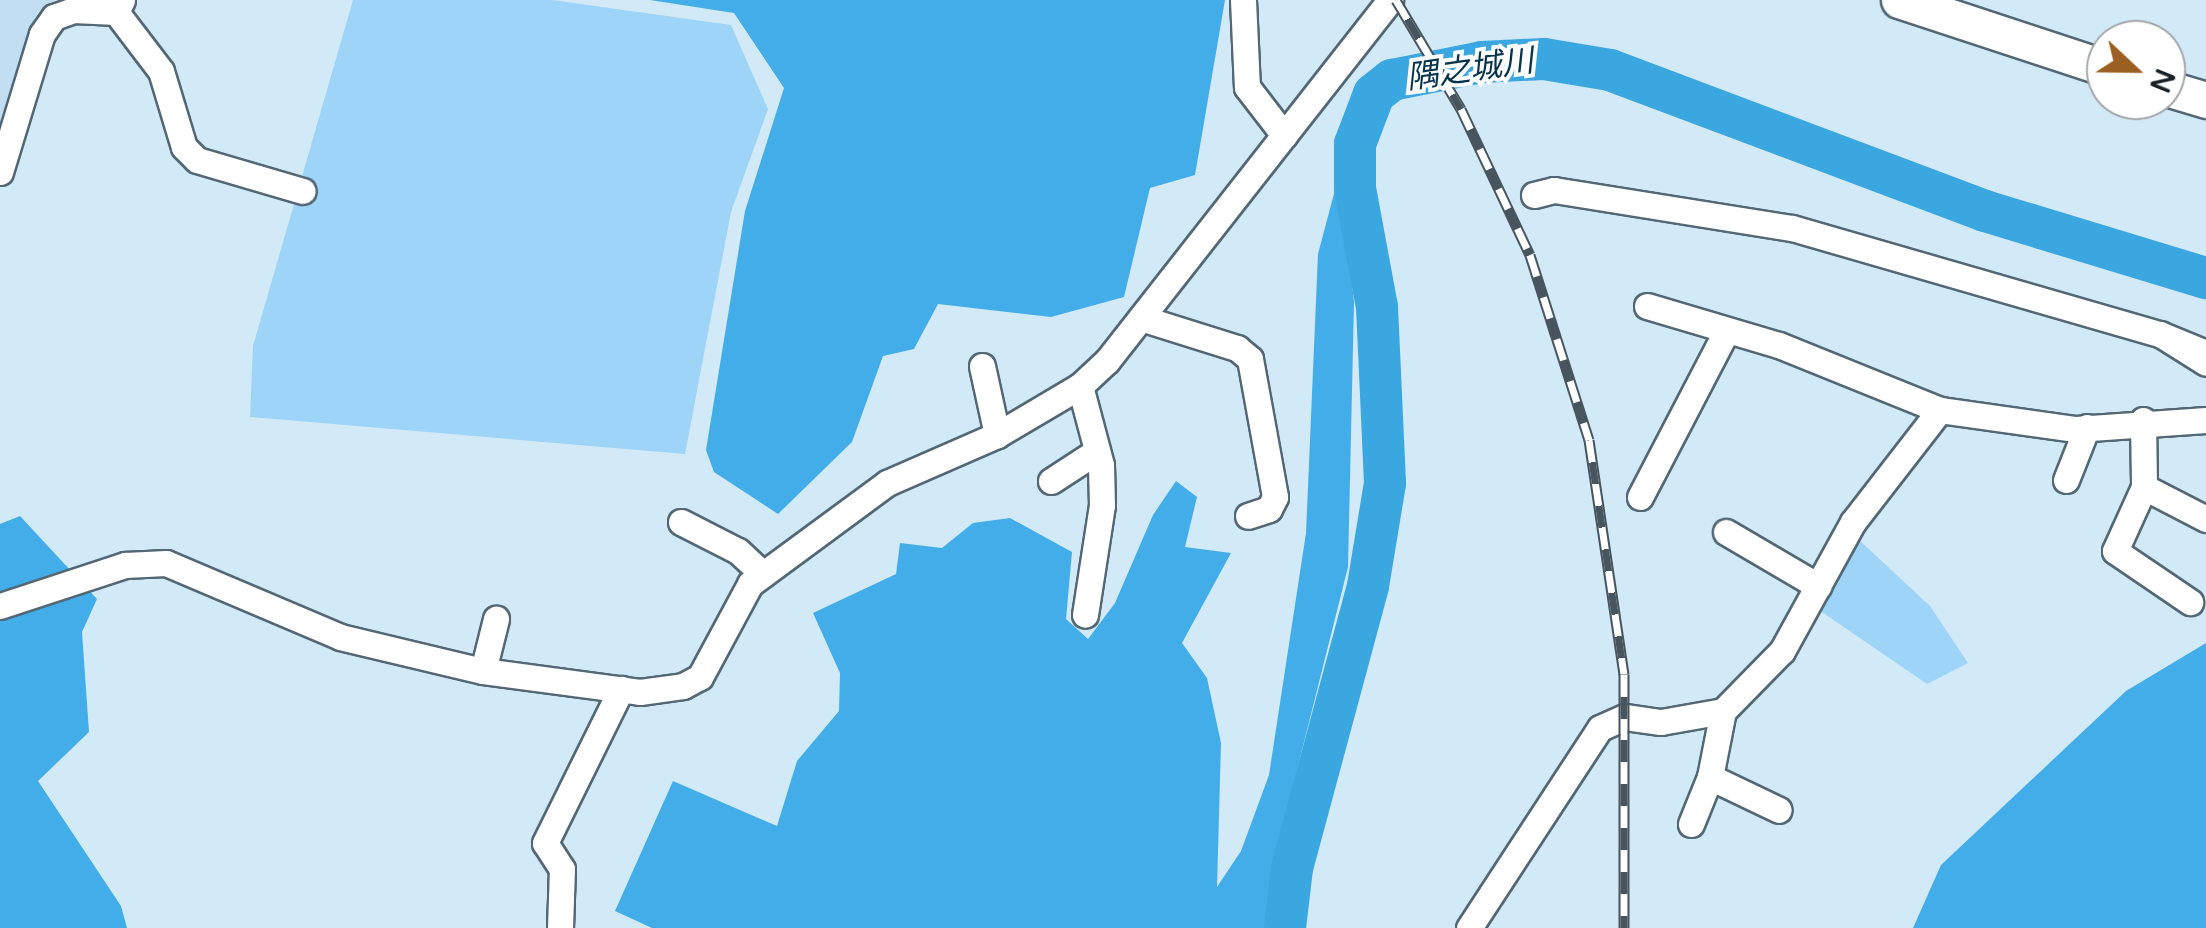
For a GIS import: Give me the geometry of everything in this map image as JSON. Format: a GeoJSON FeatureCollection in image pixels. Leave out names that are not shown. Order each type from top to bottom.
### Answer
{"type":"FeatureCollection","features":[{"type":"Feature","properties":{"kind":"main road"},"geometry":{"type":"LineString","coordinates":[[1899,0],[1954,10],[2086,60]]}},
{"type":"Feature","properties":{"kind":"street"},"geometry":{"type":"LineString","coordinates":[[1243,0],[1246,87],[1284,135]]}},
{"type":"Feature","properties":{"kind":"street"},"geometry":{"type":"LineString","coordinates":[[0,606],[125,565],[166,563],[340,637],[483,670],[620,689],[683,686],[700,676],[736,602],[763,574],[888,483],[997,434],[1080,386],[1142,318],[1390,0]]}},
{"type":"Feature","properties":{"kind":"street"},"geometry":{"type":"LineString","coordinates":[[0,172],[42,34],[54,17],[73,10],[119,6],[161,71],[184,147],[197,160],[303,191]]}},
{"type":"Feature","properties":{"kind":"street"},"geometry":{"type":"LineString","coordinates":[[1534,194],[1554,190],[1792,228],[2160,334],[2206,353]]}},
{"type":"Feature","properties":{"kind":"street"},"geometry":{"type":"LineString","coordinates":[[1647,306],[1725,334],[1779,345],[1940,410],[2087,428],[2203,413]]}},
{"type":"Feature","properties":{"kind":"street"},"geometry":{"type":"LineString","coordinates":[[1142,318],[1237,348],[1250,359],[1275,497],[1269,509],[1248,516]]}},
{"type":"Feature","properties":{"kind":"street"},"geometry":{"type":"LineString","coordinates":[[1640,497],[1725,334]]}},
{"type":"Feature","properties":{"kind":"street"},"geometry":{"type":"LineString","coordinates":[[2160,334],[2206,364]]}},
{"type":"Feature","properties":{"kind":"street"},"geometry":{"type":"LineString","coordinates":[[982,366],[997,434]]}},
{"type":"Feature","properties":{"kind":"street"},"geometry":{"type":"LineString","coordinates":[[1080,386],[1097,451],[1102,505],[1085,615]]}},
{"type":"Feature","properties":{"kind":"street"},"geometry":{"type":"LineString","coordinates":[[1691,824],[1710,778],[1723,711],[1782,651],[1852,522],[1940,410]]}},
{"type":"Feature","properties":{"kind":"street"},"geometry":{"type":"LineString","coordinates":[[2143,420],[2144,487],[2115,551],[2190,602]]}},
{"type":"Feature","properties":{"kind":"street"},"geometry":{"type":"LineString","coordinates":[[2066,480],[2087,428]]}},
{"type":"Feature","properties":{"kind":"street"},"geometry":{"type":"LineString","coordinates":[[1050,480],[1097,451]]}},
{"type":"Feature","properties":{"kind":"street"},"geometry":{"type":"LineString","coordinates":[[2144,487],[2206,518]]}},
{"type":"Feature","properties":{"kind":"street"},"geometry":{"type":"LineString","coordinates":[[681,522],[738,551],[763,574]]}},
{"type":"Feature","properties":{"kind":"street"},"geometry":{"type":"LineString","coordinates":[[1726,532],[1818,586]]}},
{"type":"Feature","properties":{"kind":"street"},"geometry":{"type":"LineString","coordinates":[[483,670],[496,619]]}},
{"type":"Feature","properties":{"kind":"street"},"geometry":{"type":"LineString","coordinates":[[560,928],[562,869],[545,843],[620,689]]}},
{"type":"Feature","properties":{"kind":"street"},"geometry":{"type":"LineString","coordinates":[[1470,928],[1600,728],[1625,716],[1661,722],[1723,711]]}},
{"type":"Feature","properties":{"kind":"street"},"geometry":{"type":"LineString","coordinates":[[1710,778],[1779,810]]}},
{"type":"Feature","properties":{"kind":"shaded area"},"geometry":{"type":"Polygon","coordinates":[[[0,0],[55,0],[38,13],[28,35],[0,144],[0,0]]]}},
{"type":"Feature","properties":{"kind":"shaded area"},"geometry":{"type":"Polygon","coordinates":[[[353,0],[552,0],[731,25],[768,109],[731,212],[685,454],[250,417],[253,346],[353,0]]]}},
{"type":"Feature","properties":{"kind":"shaded area"},"geometry":{"type":"Polygon","coordinates":[[[650,0],[1225,0],[1195,175],[1150,188],[1124,297],[1051,317],[938,304],[914,349],[883,356],[852,442],[778,514],[714,472],[706,450],[745,211],[784,88],[734,13],[650,0]]]}},
{"type":"Feature","properties":{"kind":"shaded area"},"geometry":{"type":"Polygon","coordinates":[[[1340,171],[1354,302],[1348,567],[1297,770],[1266,928],[652,928],[615,911],[673,781],[777,826],[797,761],[839,711],[840,673],[813,613],[896,574],[900,543],[942,548],[973,523],[1010,518],[1072,552],[1066,619],[1088,639],[1115,603],[1153,515],[1176,481],[1197,497],[1185,547],[1231,553],[1182,643],[1207,678],[1221,743],[1217,887],[1241,851],[1269,775],[1306,533],[1318,254],[1340,171]]]}},
{"type":"Feature","properties":{"kind":"shaded area"},"geometry":{"type":"Polygon","coordinates":[[[20,516],[97,599],[82,632],[89,732],[38,781],[121,906],[127,928],[0,928],[0,524],[20,516]]]}},
{"type":"Feature","properties":{"kind":"shaded area"},"geometry":{"type":"Polygon","coordinates":[[[1859,540],[1930,606],[1968,663],[1927,684],[1819,610],[1859,540]]]}},
{"type":"Feature","properties":{"kind":"shaded area"},"geometry":{"type":"Polygon","coordinates":[[[2206,643],[2206,928],[1913,928],[1941,865],[2126,691],[2206,643]]]}},
{"type":"Feature","properties":{"kind":"waterway","name":"隅之城川"},"geometry":{"type":"LineString","coordinates":[[1285,928],[1292,868],[1368,586],[1385,483],[1377,307],[1355,188],[1355,144],[1374,94],[1392,80],[1482,62],[1544,59],[1610,70],[1985,211],[2206,278]]}},
{"type":"Feature","properties":{"kind":"railway"},"geometry":{"type":"LineString","coordinates":[[1396,0],[1461,109],[1530,255],[1589,440],[1624,674],[1624,928]]}}]}
